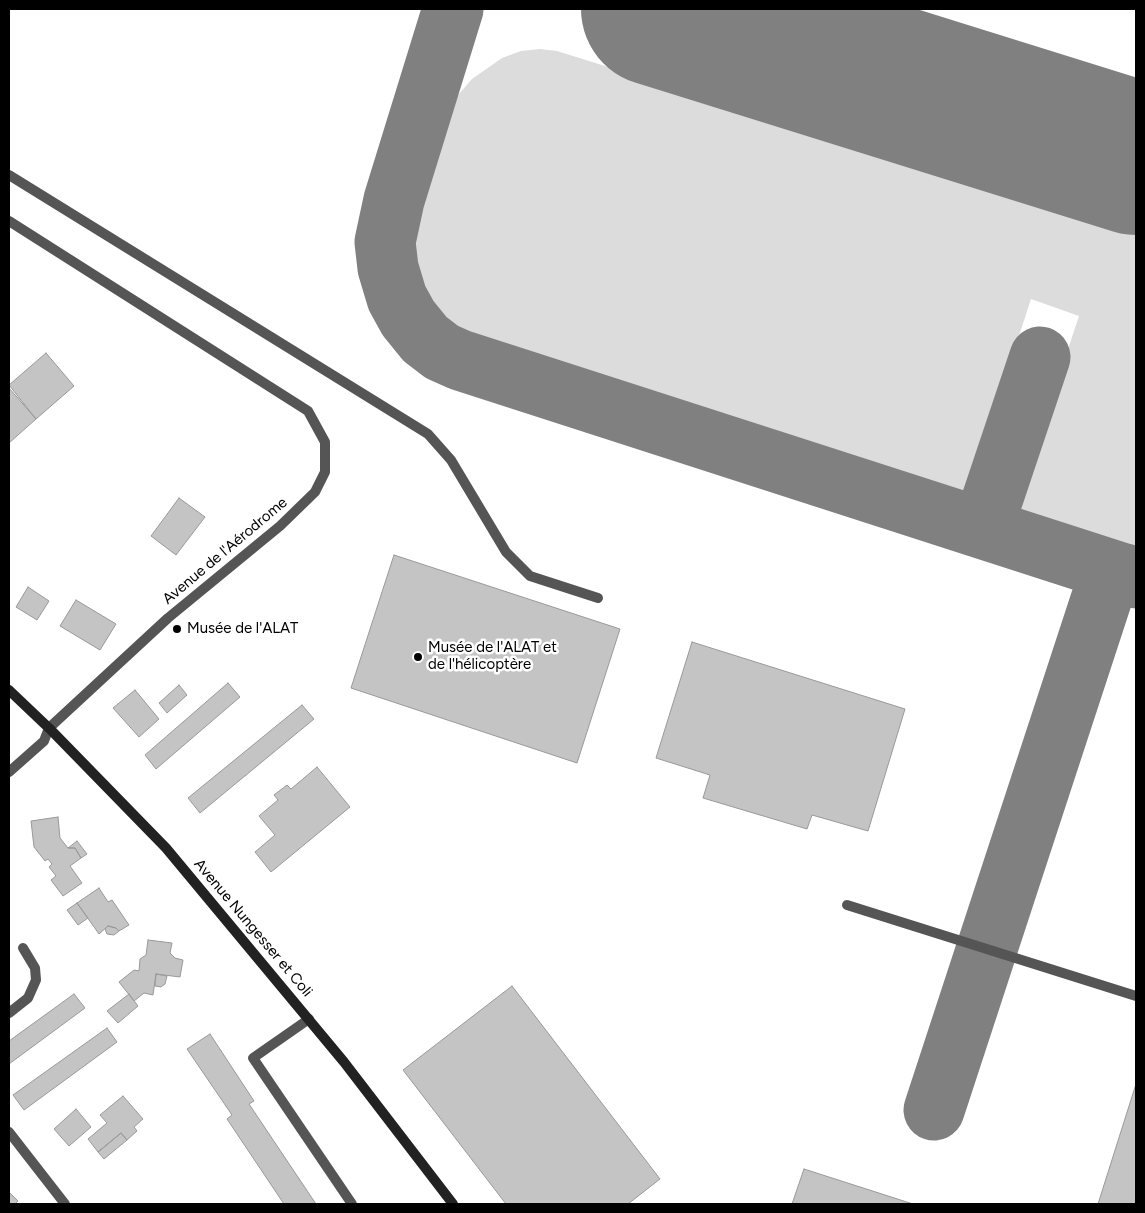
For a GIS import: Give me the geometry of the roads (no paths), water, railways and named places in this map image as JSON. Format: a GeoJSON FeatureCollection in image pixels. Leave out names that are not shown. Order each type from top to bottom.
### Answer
{"type":"FeatureCollection","features":[{"type":"Feature","properties":{"kind":"main road","name":"Avenue Nungesser et Coli"},"geometry":{"type":"LineString","coordinates":[[9,690],[49,728],[166,848],[309,1019],[454,1204]]}},
{"type":"Feature","properties":{"kind":"street"},"geometry":{"type":"LineString","coordinates":[[9,175],[428,434],[451,460],[506,552],[530,576],[598,598]]}},
{"type":"Feature","properties":{"kind":"street","name":"Avenue de l'Aérodrome"},"geometry":{"type":"LineString","coordinates":[[9,220],[308,410],[325,442],[325,472],[315,492],[280,526],[168,618],[49,728],[44,741],[9,772]]}},
{"type":"Feature","properties":{"kind":"street"},"geometry":{"type":"LineString","coordinates":[[847,905],[1136,996]]}},
{"type":"Feature","properties":{"kind":"street"},"geometry":{"type":"LineString","coordinates":[[9,1013],[28,998],[36,980],[35,968],[22,948]]}},
{"type":"Feature","properties":{"kind":"street"},"geometry":{"type":"LineString","coordinates":[[309,1019],[253,1058],[352,1204]]}},
{"type":"Feature","properties":{"kind":"street"},"geometry":{"type":"LineString","coordinates":[[9,1134],[65,1204]]}},
{"type":"Feature","properties":{"kind":"place","name":"Musée de l'ALAT"},"geometry":{"type":"Point","coordinates":[177,629]}},
{"type":"Feature","properties":{"kind":"place","name":"Musée de l'ALAT et de l'hélicoptère"},"geometry":{"type":"Point","coordinates":[418,657]}}]}
